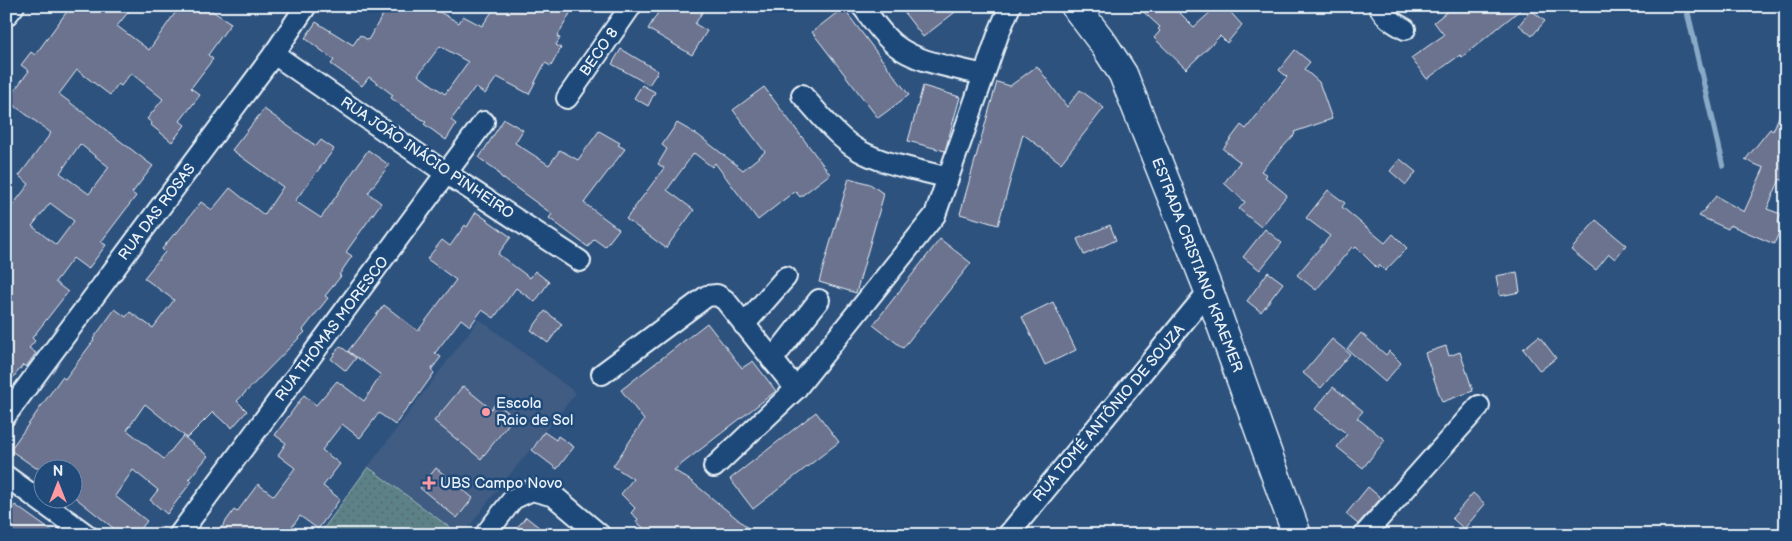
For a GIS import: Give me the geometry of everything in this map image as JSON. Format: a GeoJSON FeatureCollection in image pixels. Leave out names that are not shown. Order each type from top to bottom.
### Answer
{"type":"FeatureCollection","features":[{"type":"Feature","properties":{"kind":"main road","name":"ESTRADA CRISTIANO KRAEMER"},"geometry":{"type":"LineString","coordinates":[[1074,6],[1103,42],[1123,74],[1210,291],[1297,535]]}},
{"type":"Feature","properties":{"kind":"street"},"geometry":{"type":"LineString","coordinates":[[6,16],[14,6]]}},
{"type":"Feature","properties":{"kind":"street","name":"RUA DAS ROSAS"},"geometry":{"type":"LineString","coordinates":[[6,415],[274,54],[306,6]]}},
{"type":"Feature","properties":{"kind":"street","name":"BECO 8"},"geometry":{"type":"LineString","coordinates":[[567,98],[631,6]]}},
{"type":"Feature","properties":{"kind":"street"},"geometry":{"type":"LineString","coordinates":[[862,6],[893,44],[909,54],[984,74]]}},
{"type":"Feature","properties":{"kind":"street"},"geometry":{"type":"LineString","coordinates":[[714,467],[796,389],[935,216],[999,32],[1010,6]]}},
{"type":"Feature","properties":{"kind":"street"},"geometry":{"type":"LineString","coordinates":[[1379,6],[1392,22],[1405,29]]}},
{"type":"Feature","properties":{"kind":"street","name":"RUA JOÃO INÁCIO PINHEIRO"},"geometry":{"type":"LineString","coordinates":[[274,54],[447,174],[580,261]]}},
{"type":"Feature","properties":{"kind":"street"},"geometry":{"type":"LineString","coordinates":[[802,95],[837,134],[860,151],[881,160],[948,178]]}},
{"type":"Feature","properties":{"kind":"street","name":"RUA THOMAS MORESCO"},"geometry":{"type":"LineString","coordinates":[[179,535],[484,122]]}},
{"type":"Feature","properties":{"kind":"street"},"geometry":{"type":"LineString","coordinates":[[744,325],[786,277]]}},
{"type":"Feature","properties":{"kind":"street","name":"RUA TOMÉ ANTÔNIO DE SOUZA"},"geometry":{"type":"LineString","coordinates":[[1008,535],[1210,291]]}},
{"type":"Feature","properties":{"kind":"street"},"geometry":{"type":"LineString","coordinates":[[602,374],[707,296],[717,295],[725,300],[796,389]]}},
{"type":"Feature","properties":{"kind":"street"},"geometry":{"type":"LineString","coordinates":[[772,360],[819,300]]}},
{"type":"Feature","properties":{"kind":"street"},"geometry":{"type":"LineString","coordinates":[[1364,535],[1478,406]]}},
{"type":"Feature","properties":{"kind":"street"},"geometry":{"type":"LineString","coordinates":[[6,476],[86,535]]}},
{"type":"Feature","properties":{"kind":"street"},"geometry":{"type":"LineString","coordinates":[[484,535],[513,499],[532,490],[554,496],[600,535]]}},
{"type":"Feature","properties":{"kind":"shaded area","name":"Escola Raio de Sol"},"geometry":{"type":"Polygon","coordinates":[[[479,319],[576,393],[463,535],[460,535],[368,467],[479,319]]]}},
{"type":"Feature","properties":{"kind":"green space"},"geometry":{"type":"Polygon","coordinates":[[[368,467],[460,535],[319,535],[368,467]]]}},
{"type":"Feature","properties":{"kind":"building"},"geometry":{"type":"Polygon","coordinates":[[[71,6],[133,6],[117,26],[149,50],[180,6],[204,6],[231,23],[208,55],[213,59],[191,88],[200,95],[180,121],[185,125],[172,142],[151,125],[152,123],[147,119],[163,99],[131,73],[121,86],[118,84],[110,95],[77,70],[59,94],[153,166],[132,193],[136,196],[101,242],[106,245],[88,269],[73,258],[55,282],[68,292],[32,338],[35,341],[29,348],[36,353],[26,367],[23,365],[6,387],[6,214],[29,184],[19,176],[51,133],[7,100],[29,71],[21,65],[31,52],[35,55],[71,6]],[[80,144],[60,173],[89,194],[109,167],[80,144]],[[50,203],[32,226],[56,245],[74,221],[50,203]]]}},
{"type":"Feature","properties":{"kind":"building"},"geometry":{"type":"Polygon","coordinates":[[[388,6],[429,6],[459,23],[463,16],[482,26],[496,6],[574,6],[557,37],[560,38],[556,45],[561,48],[551,66],[545,63],[529,94],[497,77],[485,94],[475,87],[451,120],[456,124],[446,140],[424,124],[426,122],[391,98],[393,95],[369,77],[362,86],[331,64],[334,60],[305,38],[316,22],[353,45],[360,35],[368,40],[388,6]],[[440,46],[418,75],[445,94],[468,62],[440,46]]]}},
{"type":"Feature","properties":{"kind":"building"},"geometry":{"type":"Polygon","coordinates":[[[662,6],[706,6],[695,24],[707,31],[692,55],[648,29],[662,6]]]}},
{"type":"Feature","properties":{"kind":"building"},"geometry":{"type":"Polygon","coordinates":[[[899,6],[963,6],[923,37],[899,6]]]}},
{"type":"Feature","properties":{"kind":"building"},"geometry":{"type":"Polygon","coordinates":[[[1137,6],[1173,6],[1194,27],[1217,6],[1225,6],[1242,25],[1227,43],[1220,36],[1186,69],[1154,38],[1160,31],[1158,29],[1160,27],[1137,6]]]}},
{"type":"Feature","properties":{"kind":"building"},"geometry":{"type":"Polygon","coordinates":[[[1454,6],[1525,6],[1462,57],[1460,55],[1427,79],[1411,58],[1444,35],[1434,22],[1454,6]]]}},
{"type":"Feature","properties":{"kind":"building"},"geometry":{"type":"Polygon","coordinates":[[[843,8],[909,95],[878,118],[812,32],[843,8]]]}},
{"type":"Feature","properties":{"kind":"building"},"geometry":{"type":"Polygon","coordinates":[[[1531,10],[1545,21],[1532,36],[1519,25],[1531,10]]]}},
{"type":"Feature","properties":{"kind":"building"},"geometry":{"type":"Polygon","coordinates":[[[621,49],[658,71],[649,85],[612,64],[621,49]]]}},
{"type":"Feature","properties":{"kind":"building"},"geometry":{"type":"Polygon","coordinates":[[[1295,50],[1310,62],[1304,69],[1319,82],[1332,119],[1294,132],[1295,134],[1261,171],[1267,175],[1265,177],[1287,195],[1261,227],[1239,209],[1245,202],[1224,183],[1240,162],[1223,149],[1241,125],[1246,129],[1287,77],[1279,70],[1295,50]]]}},
{"type":"Feature","properties":{"kind":"building"},"geometry":{"type":"Polygon","coordinates":[[[1037,66],[1067,107],[1080,90],[1104,108],[1061,163],[1023,134],[998,225],[960,214],[997,82],[1010,86],[1037,66]]]}},
{"type":"Feature","properties":{"kind":"building"},"geometry":{"type":"Polygon","coordinates":[[[642,85],[655,92],[648,106],[634,98],[642,85]]]}},
{"type":"Feature","properties":{"kind":"building"},"geometry":{"type":"Polygon","coordinates":[[[923,86],[960,97],[945,151],[908,141],[923,86]]]}},
{"type":"Feature","properties":{"kind":"building"},"geometry":{"type":"Polygon","coordinates":[[[764,87],[830,174],[800,197],[795,191],[758,220],[715,163],[712,167],[694,153],[667,190],[694,210],[666,248],[626,219],[664,168],[658,164],[667,149],[662,145],[677,123],[698,135],[743,170],[765,152],[733,110],[764,87]]]}},
{"type":"Feature","properties":{"kind":"building"},"geometry":{"type":"Polygon","coordinates":[[[1785,102],[1786,142],[1780,156],[1786,158],[1786,182],[1780,179],[1767,209],[1781,214],[1778,222],[1783,224],[1774,244],[1730,225],[1728,229],[1699,216],[1716,196],[1744,212],[1764,168],[1745,160],[1770,129],[1773,131],[1785,102]]]}},
{"type":"Feature","properties":{"kind":"building"},"geometry":{"type":"Polygon","coordinates":[[[264,109],[316,146],[321,140],[334,149],[295,201],[321,218],[368,150],[389,165],[368,193],[381,203],[346,252],[352,256],[339,275],[341,276],[325,296],[328,298],[303,330],[305,332],[237,401],[247,411],[232,428],[213,412],[187,438],[145,404],[127,430],[164,459],[183,436],[208,456],[189,479],[192,481],[167,514],[150,500],[158,490],[133,470],[115,496],[147,521],[136,535],[122,535],[82,503],[82,458],[32,458],[32,465],[10,450],[62,377],[65,379],[115,309],[126,317],[130,312],[153,328],[174,300],[144,278],[165,252],[162,249],[201,202],[212,210],[230,188],[264,215],[283,187],[232,150],[264,109]]]}},
{"type":"Feature","properties":{"kind":"building"},"geometry":{"type":"Polygon","coordinates":[[[504,119],[523,130],[515,143],[549,165],[560,150],[578,160],[599,131],[620,143],[618,145],[625,149],[584,203],[619,229],[605,247],[594,239],[588,247],[549,218],[552,214],[501,177],[495,169],[479,158],[504,119]]]}},
{"type":"Feature","properties":{"kind":"building"},"geometry":{"type":"Polygon","coordinates":[[[1400,159],[1416,172],[1406,185],[1390,171],[1400,159]]]}},
{"type":"Feature","properties":{"kind":"building"},"geometry":{"type":"Polygon","coordinates":[[[849,178],[870,184],[884,194],[856,293],[819,282],[849,178]]]}},
{"type":"Feature","properties":{"kind":"building"},"geometry":{"type":"Polygon","coordinates":[[[1328,190],[1345,203],[1342,207],[1385,243],[1393,234],[1407,248],[1385,271],[1379,265],[1377,268],[1356,247],[1354,249],[1352,247],[1316,290],[1297,275],[1330,236],[1306,218],[1328,190]]]}},
{"type":"Feature","properties":{"kind":"building"},"geometry":{"type":"Polygon","coordinates":[[[476,212],[511,237],[498,254],[530,278],[535,271],[549,282],[535,302],[516,288],[494,318],[482,310],[470,326],[461,319],[435,353],[441,357],[431,370],[434,373],[395,425],[379,413],[360,438],[342,424],[322,450],[340,464],[323,486],[340,499],[318,529],[300,516],[286,535],[216,535],[234,510],[237,512],[258,484],[274,496],[295,468],[278,455],[286,443],[275,435],[304,395],[316,405],[337,381],[364,401],[381,375],[348,351],[384,305],[418,331],[456,280],[427,259],[442,240],[450,246],[465,225],[467,227],[476,212]]]}},
{"type":"Feature","properties":{"kind":"building"},"geometry":{"type":"Polygon","coordinates":[[[1596,220],[1626,245],[1615,259],[1609,254],[1596,270],[1571,250],[1596,220]]]}},
{"type":"Feature","properties":{"kind":"building"},"geometry":{"type":"Polygon","coordinates":[[[1110,225],[1116,240],[1084,255],[1077,239],[1110,225]]]}},
{"type":"Feature","properties":{"kind":"building"},"geometry":{"type":"Polygon","coordinates":[[[1265,229],[1282,243],[1260,270],[1243,257],[1265,229]]]}},
{"type":"Feature","properties":{"kind":"building"},"geometry":{"type":"Polygon","coordinates":[[[940,239],[971,263],[903,348],[873,325],[940,239]]]}},
{"type":"Feature","properties":{"kind":"building"},"geometry":{"type":"Polygon","coordinates":[[[1268,272],[1283,283],[1261,312],[1247,301],[1268,272]]]}},
{"type":"Feature","properties":{"kind":"building"},"geometry":{"type":"Polygon","coordinates":[[[1517,272],[1520,292],[1500,296],[1496,276],[1517,272]]]}},
{"type":"Feature","properties":{"kind":"building"},"geometry":{"type":"Polygon","coordinates":[[[1053,302],[1076,350],[1045,365],[1022,317],[1053,302]]]}},
{"type":"Feature","properties":{"kind":"building"},"geometry":{"type":"Polygon","coordinates":[[[545,311],[562,324],[548,343],[531,330],[545,311]]]}},
{"type":"Feature","properties":{"kind":"building"},"geometry":{"type":"Polygon","coordinates":[[[707,323],[742,368],[753,361],[776,391],[674,470],[691,481],[757,535],[653,535],[636,522],[638,519],[631,513],[635,508],[621,494],[633,479],[613,466],[644,420],[621,390],[707,323]]]}},
{"type":"Feature","properties":{"kind":"building"},"geometry":{"type":"Polygon","coordinates":[[[1361,333],[1386,355],[1389,351],[1401,363],[1385,382],[1347,349],[1361,333]]]}},
{"type":"Feature","properties":{"kind":"building"},"geometry":{"type":"Polygon","coordinates":[[[1539,336],[1556,358],[1540,371],[1523,349],[1539,336]]]}},
{"type":"Feature","properties":{"kind":"building"},"geometry":{"type":"Polygon","coordinates":[[[1332,339],[1350,354],[1321,388],[1303,373],[1332,339]]]}},
{"type":"Feature","properties":{"kind":"building"},"geometry":{"type":"Polygon","coordinates":[[[340,346],[356,358],[346,371],[331,359],[340,346]]]}},
{"type":"Feature","properties":{"kind":"building"},"geometry":{"type":"Polygon","coordinates":[[[1446,346],[1449,356],[1460,352],[1473,391],[1442,402],[1425,353],[1446,346]]]}},
{"type":"Feature","properties":{"kind":"building"},"geometry":{"type":"Polygon","coordinates":[[[463,386],[491,409],[496,403],[514,417],[481,459],[434,421],[463,386]]]}},
{"type":"Feature","properties":{"kind":"building"},"geometry":{"type":"Polygon","coordinates":[[[1333,387],[1363,411],[1357,418],[1385,440],[1363,468],[1337,447],[1347,434],[1315,409],[1333,387]]]}},
{"type":"Feature","properties":{"kind":"building"},"geometry":{"type":"Polygon","coordinates":[[[816,412],[839,442],[753,509],[730,479],[816,412]]]}},
{"type":"Feature","properties":{"kind":"building"},"geometry":{"type":"Polygon","coordinates":[[[544,432],[556,440],[558,436],[574,447],[557,469],[532,450],[544,432]]]}},
{"type":"Feature","properties":{"kind":"building"},"geometry":{"type":"Polygon","coordinates":[[[436,468],[473,498],[457,518],[420,488],[436,468]]]}},
{"type":"Feature","properties":{"kind":"building"},"geometry":{"type":"Polygon","coordinates":[[[1368,487],[1381,498],[1358,524],[1346,514],[1368,487]]]}},
{"type":"Feature","properties":{"kind":"building"},"geometry":{"type":"Polygon","coordinates":[[[1473,493],[1485,504],[1464,529],[1452,518],[1473,493]]]}},
{"type":"Feature","properties":{"kind":"building"},"geometry":{"type":"Polygon","coordinates":[[[15,505],[57,535],[6,535],[6,517],[15,505]]]}},
{"type":"Feature","properties":{"kind":"building"},"geometry":{"type":"Polygon","coordinates":[[[526,517],[549,535],[511,535],[526,517]]]}},
{"type":"Feature","properties":{"kind":"waterway"},"geometry":{"type":"LineString","coordinates":[[1686,6],[1723,165]]}},
{"type":"Feature","properties":{"kind":"place","name":"Escola Raio de Sol"},"geometry":{"type":"Point","coordinates":[486,412]}},
{"type":"Feature","properties":{"kind":"place","name":"UBS Campo Novo"},"geometry":{"type":"Point","coordinates":[429,483]}}]}
